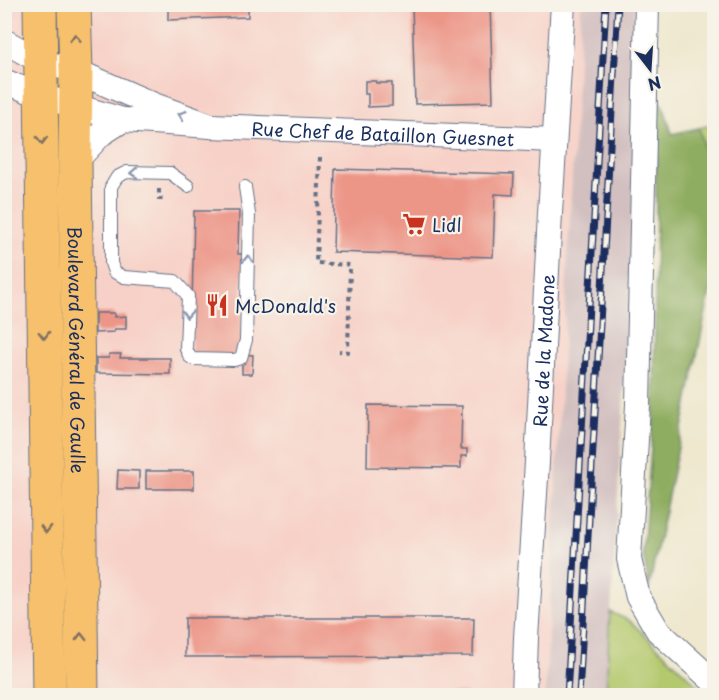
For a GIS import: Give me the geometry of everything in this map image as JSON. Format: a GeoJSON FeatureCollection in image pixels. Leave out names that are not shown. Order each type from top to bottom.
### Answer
{"type":"FeatureCollection","features":[{"type":"Feature","properties":{"kind":"main road","name":"Boulevard Général de Gaulle"},"geometry":{"type":"LineString","coordinates":[[40,4],[49,696]]}},
{"type":"Feature","properties":{"kind":"main road","name":"Boulevard Général de Gaulle"},"geometry":{"type":"LineString","coordinates":[[74,4],[82,696]]}},
{"type":"Feature","properties":{"kind":"street","name":"Rue de la Madone"},"geometry":{"type":"LineString","coordinates":[[524,696],[563,4]]}},
{"type":"Feature","properties":{"kind":"street"},"geometry":{"type":"LineString","coordinates":[[647,4],[638,405],[629,560],[638,597],[658,631],[714,682]]}},
{"type":"Feature","properties":{"kind":"street","name":"Rue Chef de Bataillon Guesnet"},"geometry":{"type":"LineString","coordinates":[[4,42],[40,61],[76,71],[154,105],[211,126]]}},
{"type":"Feature","properties":{"kind":"street","name":"Rue Chef de Bataillon Guesnet"},"geometry":{"type":"LineString","coordinates":[[4,81],[41,96],[123,120],[211,126],[554,140]]}},
{"type":"Feature","properties":{"kind":"street"},"geometry":{"type":"LineString","coordinates":[[75,162],[101,134],[123,120]]}},
{"type":"Feature","properties":{"kind":"lane"},"geometry":{"type":"LineString","coordinates":[[188,186],[170,173],[127,172],[117,177],[111,187],[111,263],[114,272],[124,277],[176,280],[188,296],[186,349],[190,357],[234,360],[241,358],[246,340],[249,214],[245,187]]}},
{"type":"Feature","properties":{"kind":"path"},"geometry":{"type":"LineString","coordinates":[[320,158],[316,264],[350,265],[348,352],[339,351]]}},
{"type":"Feature","properties":{"kind":"shaded area"},"geometry":{"type":"Polygon","coordinates":[[[4,5],[581,5],[545,695],[5,695],[4,5]]]}},
{"type":"Feature","properties":{"kind":"shaded area"},"geometry":{"type":"Polygon","coordinates":[[[581,5],[635,5],[634,225],[606,695],[545,696],[581,5]]]}},
{"type":"Feature","properties":{"kind":"green space"},"geometry":{"type":"Polygon","coordinates":[[[657,93],[672,134],[699,128],[714,183],[714,273],[649,588],[643,553],[654,409],[657,93]]]}},
{"type":"Feature","properties":{"kind":"green space"},"geometry":{"type":"Polygon","coordinates":[[[714,124],[714,183],[713,183],[699,128],[714,124]]]}},
{"type":"Feature","properties":{"kind":"green space"},"geometry":{"type":"Polygon","coordinates":[[[610,612],[630,621],[708,695],[606,695],[610,612]]]}},
{"type":"Feature","properties":{"kind":"building"},"geometry":{"type":"Polygon","coordinates":[[[412,4],[490,4],[493,102],[415,104],[412,4]]]}},
{"type":"Feature","properties":{"kind":"building"},"geometry":{"type":"Polygon","coordinates":[[[168,5],[248,5],[248,17],[168,20],[168,5]]]}},
{"type":"Feature","properties":{"kind":"building"},"geometry":{"type":"Polygon","coordinates":[[[365,81],[392,83],[392,106],[368,107],[365,81]]]}},
{"type":"Feature","properties":{"kind":"building","name":"Lidl"},"geometry":{"type":"Polygon","coordinates":[[[335,169],[514,174],[513,195],[495,194],[493,257],[333,252],[335,169]]]}},
{"type":"Feature","properties":{"kind":"building","name":"McDonald's"},"geometry":{"type":"Polygon","coordinates":[[[194,211],[239,211],[238,254],[243,254],[241,357],[191,356],[194,211]]]}},
{"type":"Feature","properties":{"kind":"building"},"geometry":{"type":"Polygon","coordinates":[[[95,313],[114,313],[114,317],[126,316],[126,329],[95,333],[95,313]]]}},
{"type":"Feature","properties":{"kind":"building"},"geometry":{"type":"Polygon","coordinates":[[[109,354],[121,354],[120,358],[170,358],[170,374],[96,373],[96,358],[109,358],[109,354]]]}},
{"type":"Feature","properties":{"kind":"building"},"geometry":{"type":"Polygon","coordinates":[[[242,354],[253,355],[252,374],[242,374],[242,354]]]}},
{"type":"Feature","properties":{"kind":"building"},"geometry":{"type":"Polygon","coordinates":[[[368,405],[462,406],[461,449],[467,449],[467,456],[461,456],[461,468],[367,467],[368,405]]]}},
{"type":"Feature","properties":{"kind":"building"},"geometry":{"type":"Polygon","coordinates":[[[118,470],[139,471],[139,489],[117,489],[118,470]]]}},
{"type":"Feature","properties":{"kind":"building"},"geometry":{"type":"Polygon","coordinates":[[[146,471],[194,471],[194,489],[146,489],[146,471]]]}},
{"type":"Feature","properties":{"kind":"building"},"geometry":{"type":"Polygon","coordinates":[[[185,618],[474,618],[473,656],[185,657],[185,618]]]}},
{"type":"Feature","properties":{"kind":"building"},"geometry":{"type":"Polygon","coordinates":[[[466,692],[466,696],[386,696],[386,693],[466,692]]]}},
{"type":"Feature","properties":{"kind":"railway"},"geometry":{"type":"LineString","coordinates":[[567,696],[606,4]]}},
{"type":"Feature","properties":{"kind":"railway"},"geometry":{"type":"LineString","coordinates":[[579,696],[618,4]]}},
{"type":"Feature","properties":{"kind":"place","name":"Lidl"},"geometry":{"type":"Point","coordinates":[414,224]}},
{"type":"Feature","properties":{"kind":"place","name":"McDonald's"},"geometry":{"type":"Point","coordinates":[217,305]}}]}
